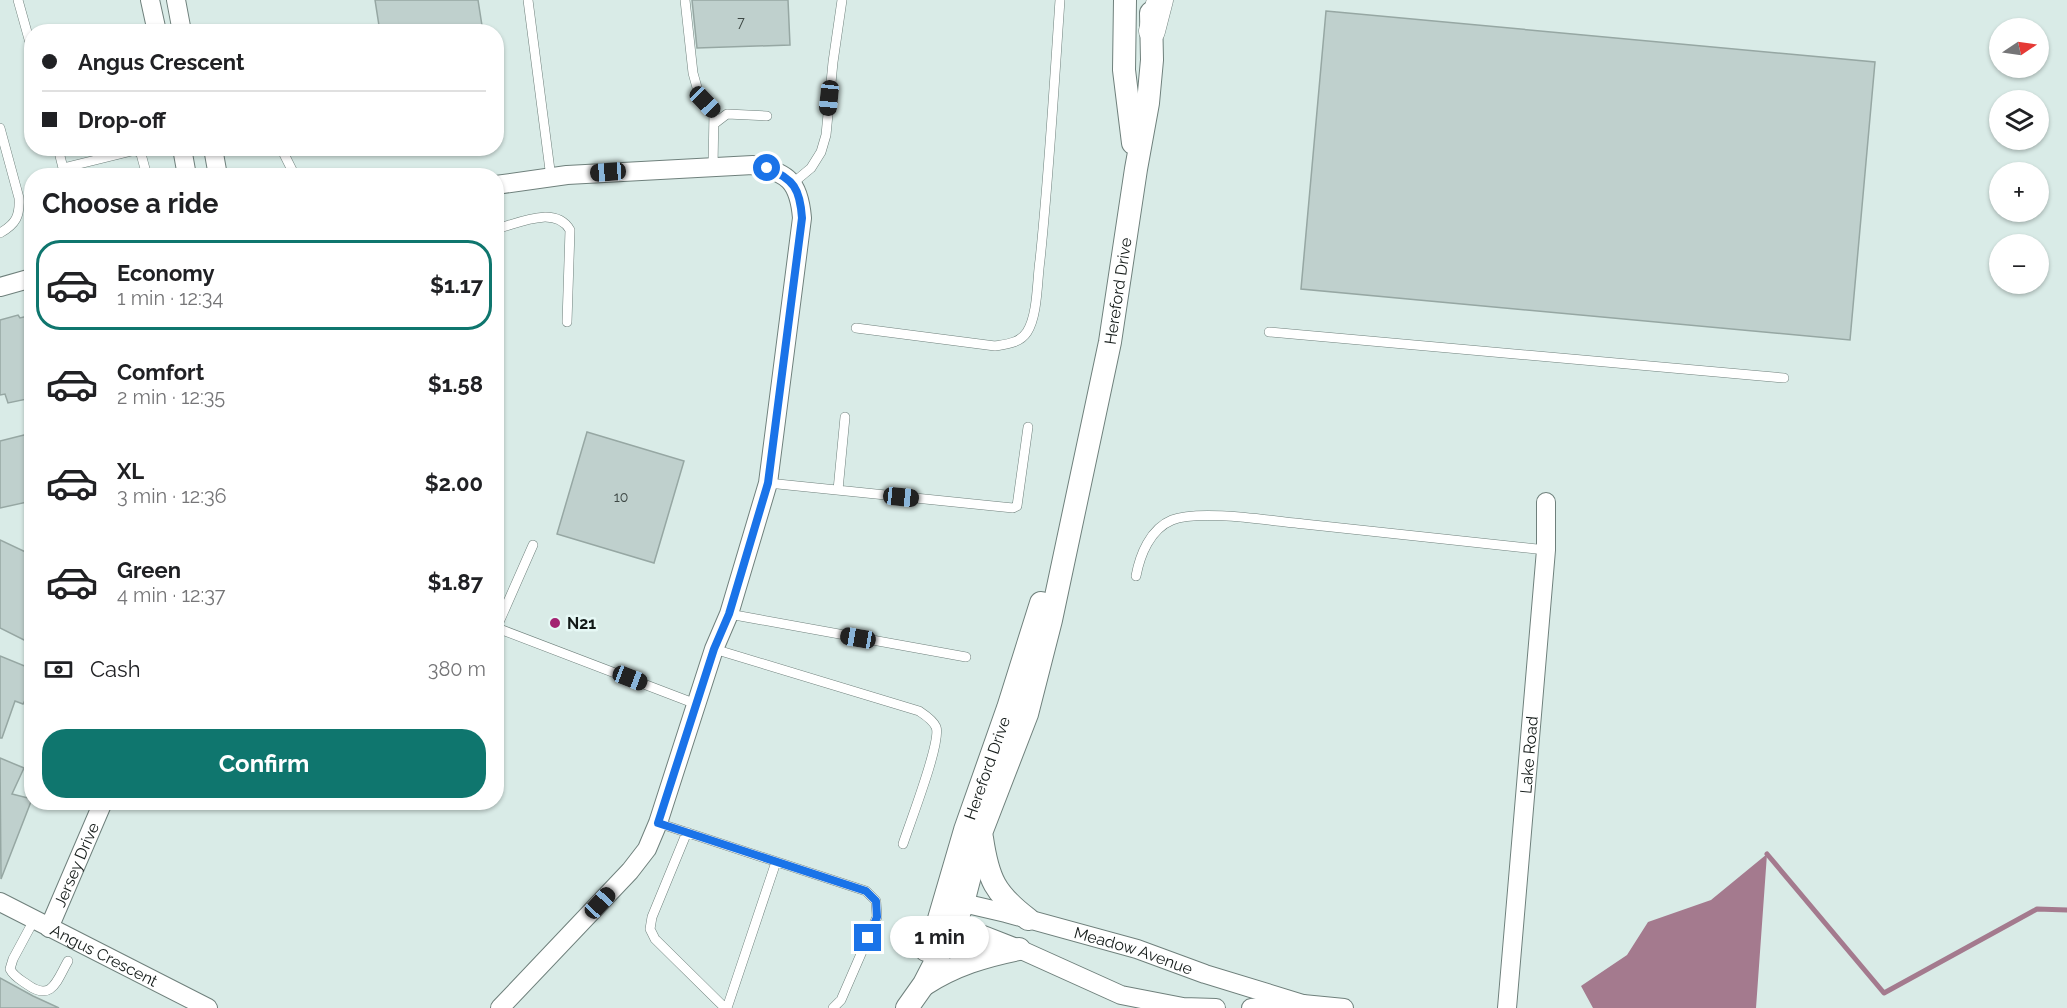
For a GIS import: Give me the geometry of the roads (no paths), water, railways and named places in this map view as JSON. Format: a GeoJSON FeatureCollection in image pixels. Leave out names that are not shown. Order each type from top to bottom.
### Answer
{"type":"FeatureCollection","features":[{"type":"Feature","properties":{"kind":"main road"},"geometry":{"type":"LineString","coordinates":[[1152,32],[1160,0]]}},
{"type":"Feature","properties":{"kind":"street"},"geometry":{"type":"LineString","coordinates":[[150,0],[155,24]]}},
{"type":"Feature","properties":{"kind":"street"},"geometry":{"type":"LineString","coordinates":[[176,0],[180,24]]}},
{"type":"Feature","properties":{"kind":"street","name":"Hereford Drive"},"geometry":{"type":"LineString","coordinates":[[1125,0],[1124,70],[1136,169]]}},
{"type":"Feature","properties":{"kind":"street","name":"Hereford Drive"},"geometry":{"type":"LineString","coordinates":[[907,1008],[924,984],[1027,714],[1051,620],[1110,342],[1148,103],[1152,32],[1151,0]]}},
{"type":"Feature","properties":{"kind":"street"},"geometry":{"type":"LineString","coordinates":[[500,1008],[630,871],[647,849],[658,823],[714,649],[729,614],[768,483],[802,218],[798,192],[793,183],[783,174],[753,165],[628,171],[504,184]]}},
{"type":"Feature","properties":{"kind":"street"},"geometry":{"type":"LineString","coordinates":[[0,286],[24,280]]}},
{"type":"Feature","properties":{"kind":"street","name":"Lake Road"},"geometry":{"type":"LineString","coordinates":[[1507,1008],[1546,550],[1546,502]]}},
{"type":"Feature","properties":{"kind":"street","name":"Hereford Drive"},"geometry":{"type":"LineString","coordinates":[[890,1008],[909,984],[951,911],[965,830],[1008,708],[1039,607],[1071,520]]}},
{"type":"Feature","properties":{"kind":"street","name":"Jersey Drive"},"geometry":{"type":"LineString","coordinates":[[42,924],[98,810]]}},
{"type":"Feature","properties":{"kind":"street"},"geometry":{"type":"LineString","coordinates":[[981,833],[985,858],[997,889],[1006,902],[1028,919]]}},
{"type":"Feature","properties":{"kind":"street","name":"Angus Crescent"},"geometry":{"type":"LineString","coordinates":[[0,902],[208,1008]]}},
{"type":"Feature","properties":{"kind":"street"},"geometry":{"type":"LineString","coordinates":[[951,911],[990,938],[1121,994],[1183,1007],[1216,1008]]}},
{"type":"Feature","properties":{"kind":"street","name":"Meadow Avenue"},"geometry":{"type":"LineString","coordinates":[[951,911],[1028,919],[1137,949],[1205,974],[1302,1004]]}},
{"type":"Feature","properties":{"kind":"street"},"geometry":{"type":"LineString","coordinates":[[924,984],[943,972],[974,959],[1018,949]]}},
{"type":"Feature","properties":{"kind":"street","name":"Meadow Avenue"},"geometry":{"type":"LineString","coordinates":[[1251,1008],[1302,1004],[1344,1008]]}},
{"type":"Feature","properties":{"kind":"lane"},"geometry":{"type":"LineString","coordinates":[[18,0],[25,24]]}},
{"type":"Feature","properties":{"kind":"lane"},"geometry":{"type":"LineString","coordinates":[[528,0],[550,178]]}},
{"type":"Feature","properties":{"kind":"lane"},"geometry":{"type":"LineString","coordinates":[[685,0],[693,73],[698,91],[714,111],[712,166]]}},
{"type":"Feature","properties":{"kind":"lane"},"geometry":{"type":"LineString","coordinates":[[793,183],[811,168],[822,153],[842,0]]}},
{"type":"Feature","properties":{"kind":"lane"},"geometry":{"type":"LineString","coordinates":[[856,328],[995,346],[1020,340],[1027,332],[1032,319],[1036,292],[1046,201],[1060,0]]}},
{"type":"Feature","properties":{"kind":"lane"},"geometry":{"type":"LineString","coordinates":[[714,124],[727,114],[767,116]]}},
{"type":"Feature","properties":{"kind":"lane"},"geometry":{"type":"LineString","coordinates":[[0,128],[20,209],[18,219],[0,233]]}},
{"type":"Feature","properties":{"kind":"lane"},"geometry":{"type":"LineString","coordinates":[[77,168],[116,156]]}},
{"type":"Feature","properties":{"kind":"lane"},"geometry":{"type":"LineString","coordinates":[[504,227],[547,217],[561,219],[570,230],[567,322]]}},
{"type":"Feature","properties":{"kind":"lane"},"geometry":{"type":"LineString","coordinates":[[1269,332],[1784,378]]}},
{"type":"Feature","properties":{"kind":"lane"},"geometry":{"type":"LineString","coordinates":[[838,490],[845,417]]}},
{"type":"Feature","properties":{"kind":"lane"},"geometry":{"type":"LineString","coordinates":[[768,483],[1013,508],[1017,506],[1028,427]]}},
{"type":"Feature","properties":{"kind":"lane"},"geometry":{"type":"LineString","coordinates":[[1136,576],[1139,559],[1157,530],[1170,521],[1188,516],[1281,522],[1546,550]]}},
{"type":"Feature","properties":{"kind":"lane"},"geometry":{"type":"LineString","coordinates":[[504,613],[533,545]]}},
{"type":"Feature","properties":{"kind":"lane"},"geometry":{"type":"LineString","coordinates":[[729,614],[966,657]]}},
{"type":"Feature","properties":{"kind":"lane"},"geometry":{"type":"LineString","coordinates":[[504,632],[696,704]]}},
{"type":"Feature","properties":{"kind":"lane"},"geometry":{"type":"LineString","coordinates":[[714,649],[919,711],[930,718],[936,727],[936,745],[903,844]]}},
{"type":"Feature","properties":{"kind":"lane"},"geometry":{"type":"LineString","coordinates":[[658,823],[866,891],[876,901],[877,917],[841,1000],[833,1008]]}},
{"type":"Feature","properties":{"kind":"lane"},"geometry":{"type":"LineString","coordinates":[[687,832],[652,917],[650,929],[654,939],[726,1008],[776,862]]}},
{"type":"Feature","properties":{"kind":"lane"},"geometry":{"type":"LineString","coordinates":[[42,924],[13,959],[10,969],[13,975],[41,992],[48,992],[68,961]]}},
{"type":"Feature","properties":{"kind":"waterway"},"geometry":{"type":"LineString","coordinates":[[1767,854],[1884,993],[2037,909],[2067,910]]}},
{"type":"Feature","properties":{"kind":"place","name":"N21"},"geometry":{"type":"Point","coordinates":[555,623]}}]}
